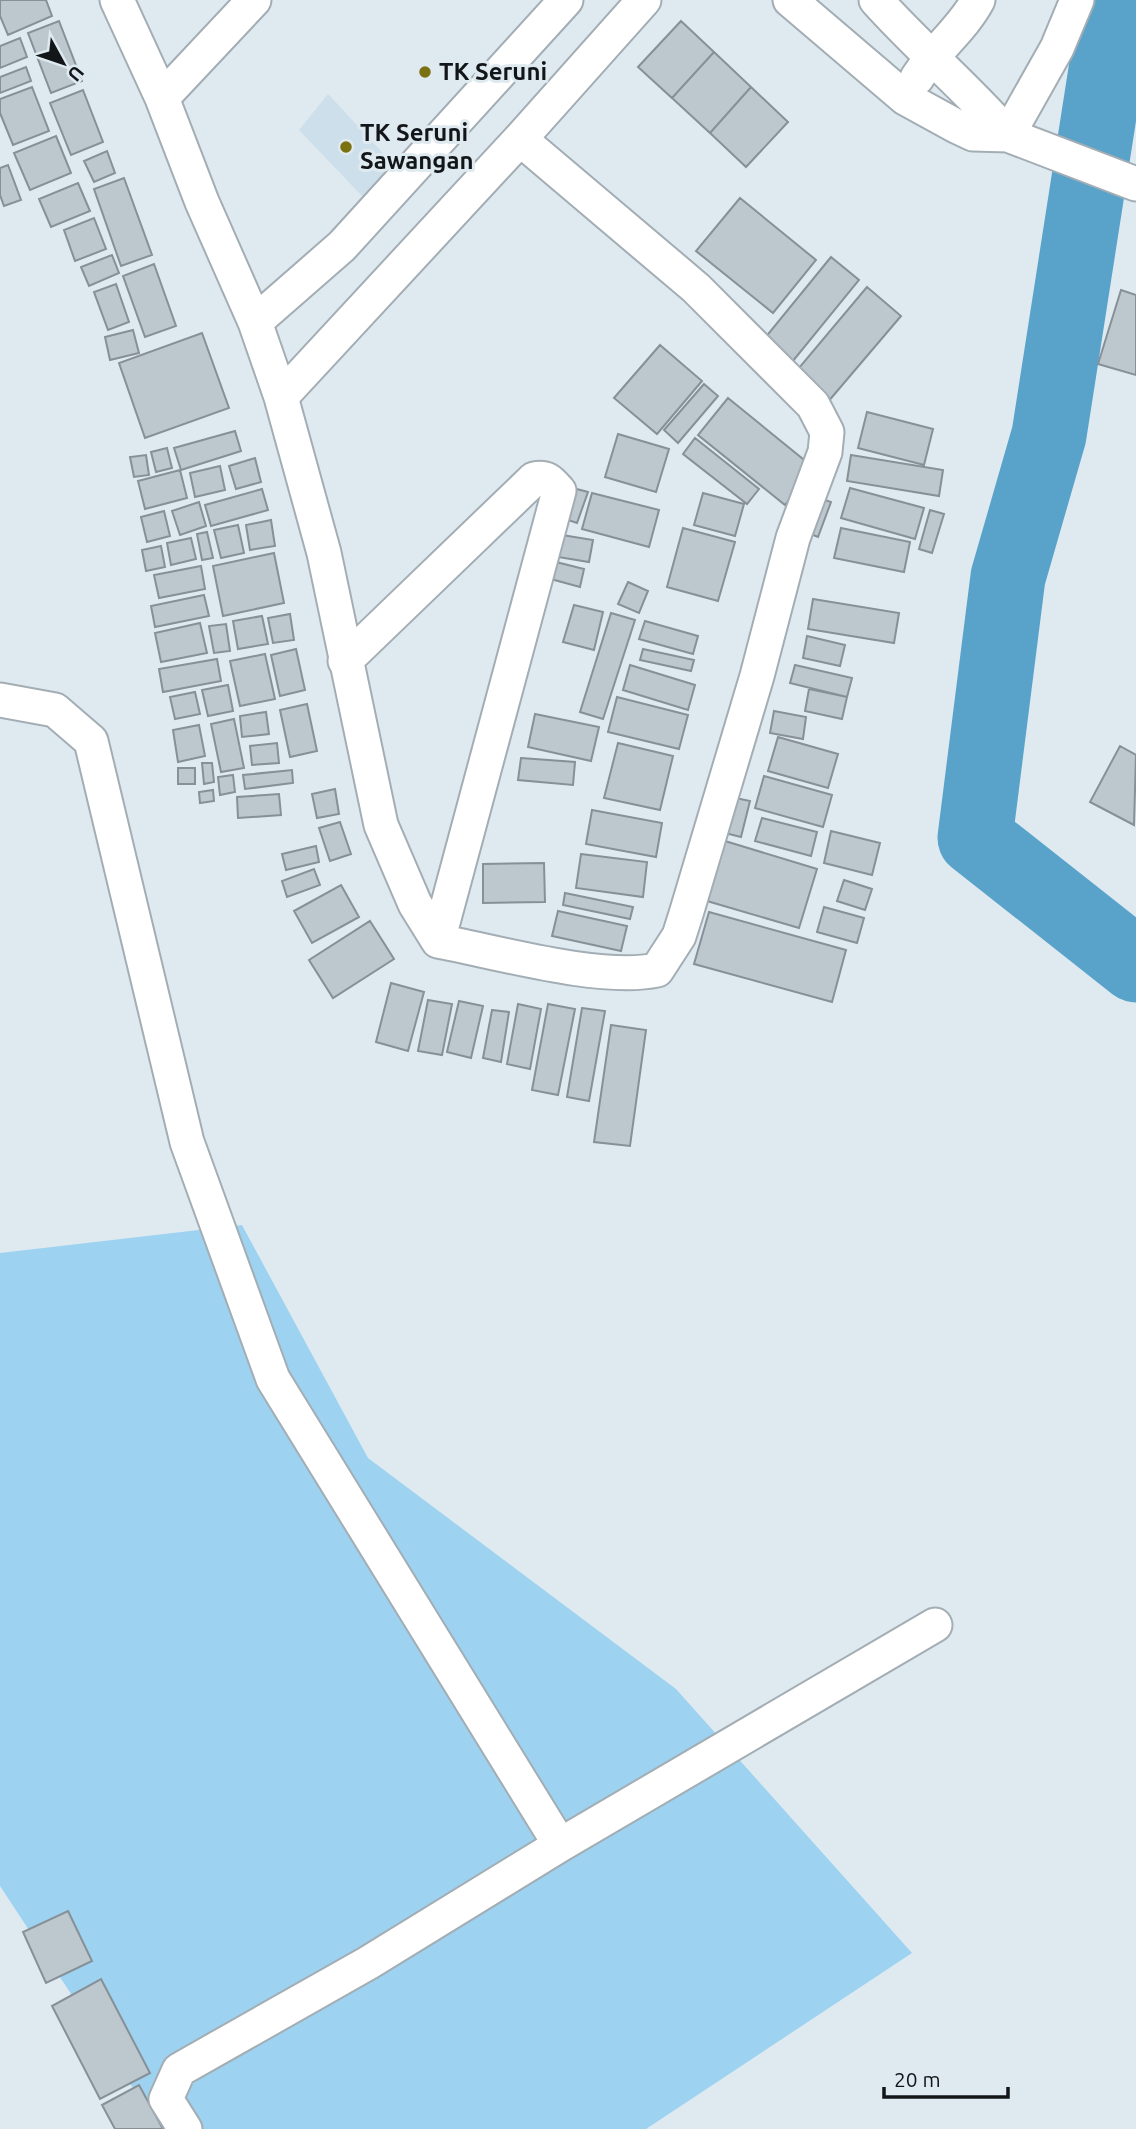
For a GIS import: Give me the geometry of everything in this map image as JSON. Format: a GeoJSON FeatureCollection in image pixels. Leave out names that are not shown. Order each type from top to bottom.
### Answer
{"type":"FeatureCollection","features":[{"type":"Feature","properties":{"kind":"street"},"geometry":{"type":"LineString","coordinates":[[117,0],[162,98],[202,202],[255,322],[281,397],[324,553],[381,825],[415,904],[438,941],[617,973],[638,974],[657,970],[679,936],[757,676],[793,538],[825,452],[827,432],[813,405],[696,288],[520,139]]}},
{"type":"Feature","properties":{"kind":"street"},"geometry":{"type":"LineString","coordinates":[[162,98],[254,0]]}},
{"type":"Feature","properties":{"kind":"street"},"geometry":{"type":"LineString","coordinates":[[255,322],[342,246],[566,0]]}},
{"type":"Feature","properties":{"kind":"street"},"geometry":{"type":"LineString","coordinates":[[281,397],[520,139],[644,0]]}},
{"type":"Feature","properties":{"kind":"street"},"geometry":{"type":"LineString","coordinates":[[790,0],[905,98],[973,134],[1008,135],[1136,184]]}},
{"type":"Feature","properties":{"kind":"street"},"geometry":{"type":"LineString","coordinates":[[876,0],[929,58],[974,96],[1008,135]]}},
{"type":"Feature","properties":{"kind":"street"},"geometry":{"type":"LineString","coordinates":[[905,98],[929,58],[967,21],[978,0]]}},
{"type":"Feature","properties":{"kind":"street"},"geometry":{"type":"LineString","coordinates":[[1008,135],[1057,48],[1077,0]]}},
{"type":"Feature","properties":{"kind":"street"},"geometry":{"type":"LineString","coordinates":[[345,661],[534,479],[543,477],[559,491],[438,941]]}},
{"type":"Feature","properties":{"kind":"street"},"geometry":{"type":"LineString","coordinates":[[0,700],[55,710],[91,741],[187,1142],[273,1379],[560,1845]]}},
{"type":"Feature","properties":{"kind":"street"},"geometry":{"type":"LineString","coordinates":[[185,2129],[166,2099],[179,2070],[368,1963],[560,1845],[935,1625]]}},
{"type":"Feature","properties":{"kind":"shaded area","name":"TK Seruni Sawangan"},"geometry":{"type":"Polygon","coordinates":[[[328,94],[393,164],[364,198],[299,130],[328,94]]]}},
{"type":"Feature","properties":{"kind":"shaded area"},"geometry":{"type":"Polygon","coordinates":[[[242,1225],[368,1458],[676,1689],[912,1953],[646,2129],[160,2129],[0,1886],[0,1253],[242,1225]]]}},
{"type":"Feature","properties":{"kind":"building"},"geometry":{"type":"Polygon","coordinates":[[[0,0],[46,0],[52,16],[8,35],[0,16],[0,0]]]}},
{"type":"Feature","properties":{"kind":"building"},"geometry":{"type":"Polygon","coordinates":[[[59,21],[82,81],[51,93],[28,33],[59,21]]]}},
{"type":"Feature","properties":{"kind":"building"},"geometry":{"type":"Polygon","coordinates":[[[681,21],[714,52],[672,98],[638,67],[681,21]]]}},
{"type":"Feature","properties":{"kind":"building"},"geometry":{"type":"Polygon","coordinates":[[[20,38],[27,57],[0,68],[0,46],[20,38]]]}},
{"type":"Feature","properties":{"kind":"building"},"geometry":{"type":"Polygon","coordinates":[[[714,52],[751,87],[710,133],[672,98],[714,52]]]}},
{"type":"Feature","properties":{"kind":"building"},"geometry":{"type":"Polygon","coordinates":[[[26,67],[31,81],[0,93],[0,77],[26,67]]]}},
{"type":"Feature","properties":{"kind":"building"},"geometry":{"type":"Polygon","coordinates":[[[32,87],[49,131],[13,145],[0,113],[0,99],[32,87]]]}},
{"type":"Feature","properties":{"kind":"building"},"geometry":{"type":"Polygon","coordinates":[[[751,87],[788,122],[746,167],[710,133],[751,87]]]}},
{"type":"Feature","properties":{"kind":"building"},"geometry":{"type":"Polygon","coordinates":[[[83,90],[103,142],[71,155],[50,103],[83,90]]]}},
{"type":"Feature","properties":{"kind":"building"},"geometry":{"type":"Polygon","coordinates":[[[56,136],[71,173],[30,190],[14,153],[56,136]]]}},
{"type":"Feature","properties":{"kind":"building"},"geometry":{"type":"Polygon","coordinates":[[[107,151],[115,173],[94,182],[84,161],[107,151]]]}},
{"type":"Feature","properties":{"kind":"building"},"geometry":{"type":"Polygon","coordinates":[[[8,165],[21,200],[4,206],[0,195],[0,168],[8,165]]]}},
{"type":"Feature","properties":{"kind":"building"},"geometry":{"type":"Polygon","coordinates":[[[124,178],[152,255],[121,266],[94,189],[124,178]]]}},
{"type":"Feature","properties":{"kind":"building"},"geometry":{"type":"Polygon","coordinates":[[[78,183],[90,211],[51,227],[39,199],[78,183]]]}},
{"type":"Feature","properties":{"kind":"building"},"geometry":{"type":"Polygon","coordinates":[[[740,198],[816,260],[773,313],[696,251],[740,198]]]}},
{"type":"Feature","properties":{"kind":"building"},"geometry":{"type":"Polygon","coordinates":[[[94,218],[106,249],[75,261],[64,230],[94,218]]]}},
{"type":"Feature","properties":{"kind":"building"},"geometry":{"type":"Polygon","coordinates":[[[112,255],[119,273],[89,286],[81,267],[112,255]]]}},
{"type":"Feature","properties":{"kind":"building"},"geometry":{"type":"Polygon","coordinates":[[[831,257],[859,280],[788,367],[760,344],[831,257]]]}},
{"type":"Feature","properties":{"kind":"building"},"geometry":{"type":"Polygon","coordinates":[[[154,264],[176,326],[145,337],[123,276],[154,264]]]}},
{"type":"Feature","properties":{"kind":"building"},"geometry":{"type":"Polygon","coordinates":[[[116,284],[129,322],[108,330],[94,292],[116,284]]]}},
{"type":"Feature","properties":{"kind":"building"},"geometry":{"type":"Polygon","coordinates":[[[867,287],[901,316],[827,403],[793,375],[867,287]]]}},
{"type":"Feature","properties":{"kind":"building"},"geometry":{"type":"Polygon","coordinates":[[[1121,290],[1136,295],[1136,375],[1098,364],[1121,290]]]}},
{"type":"Feature","properties":{"kind":"building"},"geometry":{"type":"Polygon","coordinates":[[[133,330],[139,353],[110,360],[105,337],[133,330]]]}},
{"type":"Feature","properties":{"kind":"building"},"geometry":{"type":"Polygon","coordinates":[[[202,333],[229,408],[145,438],[119,363],[202,333]]]}},
{"type":"Feature","properties":{"kind":"building"},"geometry":{"type":"Polygon","coordinates":[[[660,345],[702,381],[657,434],[614,398],[660,345]]]}},
{"type":"Feature","properties":{"kind":"building"},"geometry":{"type":"Polygon","coordinates":[[[704,384],[718,396],[678,443],[664,430],[704,384]]]}},
{"type":"Feature","properties":{"kind":"building"},"geometry":{"type":"Polygon","coordinates":[[[728,398],[814,468],[785,505],[698,435],[728,398]]]}},
{"type":"Feature","properties":{"kind":"building"},"geometry":{"type":"Polygon","coordinates":[[[867,412],[933,429],[924,465],[858,448],[867,412]]]}},
{"type":"Feature","properties":{"kind":"building"},"geometry":{"type":"Polygon","coordinates":[[[235,431],[241,451],[181,470],[174,448],[235,431]]]}},
{"type":"Feature","properties":{"kind":"building"},"geometry":{"type":"Polygon","coordinates":[[[618,434],[669,449],[656,492],[605,477],[618,434]]]}},
{"type":"Feature","properties":{"kind":"building"},"geometry":{"type":"Polygon","coordinates":[[[695,438],[759,489],[747,504],[683,454],[695,438]]]}},
{"type":"Feature","properties":{"kind":"building"},"geometry":{"type":"Polygon","coordinates":[[[167,448],[172,468],[156,472],[151,452],[167,448]]]}},
{"type":"Feature","properties":{"kind":"building"},"geometry":{"type":"Polygon","coordinates":[[[146,455],[149,475],[134,477],[130,457],[146,455]]]}},
{"type":"Feature","properties":{"kind":"building"},"geometry":{"type":"Polygon","coordinates":[[[851,455],[943,470],[939,496],[847,481],[851,455]]]}},
{"type":"Feature","properties":{"kind":"building"},"geometry":{"type":"Polygon","coordinates":[[[255,458],[261,482],[236,489],[229,466],[255,458]]]}},
{"type":"Feature","properties":{"kind":"building"},"geometry":{"type":"Polygon","coordinates":[[[220,466],[225,490],[195,497],[190,473],[220,466]]]}},
{"type":"Feature","properties":{"kind":"building"},"geometry":{"type":"Polygon","coordinates":[[[180,470],[187,498],[145,509],[138,481],[180,470]]]}},
{"type":"Feature","properties":{"kind":"building"},"geometry":{"type":"Polygon","coordinates":[[[573,488],[588,492],[577,523],[562,518],[573,488]]]}},
{"type":"Feature","properties":{"kind":"building"},"geometry":{"type":"Polygon","coordinates":[[[850,488],[924,508],[915,539],[841,518],[850,488]]]}},
{"type":"Feature","properties":{"kind":"building"},"geometry":{"type":"Polygon","coordinates":[[[262,489],[268,510],[211,526],[205,505],[262,489]]]}},
{"type":"Feature","properties":{"kind":"building"},"geometry":{"type":"Polygon","coordinates":[[[592,493],[659,510],[649,547],[582,529],[592,493]]]}},
{"type":"Feature","properties":{"kind":"building"},"geometry":{"type":"Polygon","coordinates":[[[703,493],[744,504],[735,536],[694,525],[703,493]]]}},
{"type":"Feature","properties":{"kind":"building"},"geometry":{"type":"Polygon","coordinates":[[[811,495],[831,502],[818,537],[798,529],[811,495]]]}},
{"type":"Feature","properties":{"kind":"building"},"geometry":{"type":"Polygon","coordinates":[[[199,502],[206,526],[180,535],[172,511],[199,502]]]}},
{"type":"Feature","properties":{"kind":"building"},"geometry":{"type":"Polygon","coordinates":[[[930,510],[944,514],[932,553],[919,549],[930,510]]]}},
{"type":"Feature","properties":{"kind":"building"},"geometry":{"type":"Polygon","coordinates":[[[164,511],[170,536],[147,542],[141,517],[164,511]]]}},
{"type":"Feature","properties":{"kind":"building"},"geometry":{"type":"Polygon","coordinates":[[[271,520],[275,546],[250,550],[246,525],[271,520]]]}},
{"type":"Feature","properties":{"kind":"building"},"geometry":{"type":"Polygon","coordinates":[[[238,525],[244,553],[221,558],[214,530],[238,525]]]}},
{"type":"Feature","properties":{"kind":"building"},"geometry":{"type":"Polygon","coordinates":[[[683,528],[735,542],[718,601],[667,587],[683,528]]]}},
{"type":"Feature","properties":{"kind":"building"},"geometry":{"type":"Polygon","coordinates":[[[841,528],[910,542],[904,572],[834,558],[841,528]]]}},
{"type":"Feature","properties":{"kind":"building"},"geometry":{"type":"Polygon","coordinates":[[[207,532],[213,558],[202,560],[197,534],[207,532]]]}},
{"type":"Feature","properties":{"kind":"building"},"geometry":{"type":"Polygon","coordinates":[[[556,534],[593,540],[589,562],[552,556],[556,534]]]}},
{"type":"Feature","properties":{"kind":"building"},"geometry":{"type":"Polygon","coordinates":[[[191,538],[196,559],[171,565],[167,543],[191,538]]]}},
{"type":"Feature","properties":{"kind":"building"},"geometry":{"type":"Polygon","coordinates":[[[161,546],[165,567],[146,571],[142,550],[161,546]]]}},
{"type":"Feature","properties":{"kind":"building"},"geometry":{"type":"Polygon","coordinates":[[[274,553],[284,603],[223,616],[213,566],[274,553]]]}},
{"type":"Feature","properties":{"kind":"building"},"geometry":{"type":"Polygon","coordinates":[[[552,561],[584,569],[580,587],[547,578],[552,561]]]}},
{"type":"Feature","properties":{"kind":"building"},"geometry":{"type":"Polygon","coordinates":[[[201,566],[205,589],[159,598],[154,575],[201,566]]]}},
{"type":"Feature","properties":{"kind":"building"},"geometry":{"type":"Polygon","coordinates":[[[628,582],[648,591],[639,613],[618,604],[628,582]]]}},
{"type":"Feature","properties":{"kind":"building"},"geometry":{"type":"Polygon","coordinates":[[[204,595],[209,616],[155,627],[151,606],[204,595]]]}},
{"type":"Feature","properties":{"kind":"building"},"geometry":{"type":"Polygon","coordinates":[[[813,599],[899,613],[894,643],[808,629],[813,599]]]}},
{"type":"Feature","properties":{"kind":"building"},"geometry":{"type":"Polygon","coordinates":[[[574,605],[603,612],[594,650],[563,642],[574,605]]]}},
{"type":"Feature","properties":{"kind":"building"},"geometry":{"type":"Polygon","coordinates":[[[611,613],[635,620],[603,719],[580,712],[611,613]]]}},
{"type":"Feature","properties":{"kind":"building"},"geometry":{"type":"Polygon","coordinates":[[[290,614],[294,640],[273,643],[268,618],[290,614]]]}},
{"type":"Feature","properties":{"kind":"building"},"geometry":{"type":"Polygon","coordinates":[[[262,616],[268,644],[238,649],[233,621],[262,616]]]}},
{"type":"Feature","properties":{"kind":"building"},"geometry":{"type":"Polygon","coordinates":[[[645,621],[698,636],[693,654],[639,639],[645,621]]]}},
{"type":"Feature","properties":{"kind":"building"},"geometry":{"type":"Polygon","coordinates":[[[200,623],[207,653],[161,662],[155,633],[200,623]]]}},
{"type":"Feature","properties":{"kind":"building"},"geometry":{"type":"Polygon","coordinates":[[[226,624],[230,651],[214,653],[209,626],[226,624]]]}},
{"type":"Feature","properties":{"kind":"building"},"geometry":{"type":"Polygon","coordinates":[[[807,636],[845,645],[840,666],[803,658],[807,636]]]}},
{"type":"Feature","properties":{"kind":"building"},"geometry":{"type":"Polygon","coordinates":[[[296,649],[305,690],[280,696],[271,655],[296,649]]]}},
{"type":"Feature","properties":{"kind":"building"},"geometry":{"type":"Polygon","coordinates":[[[643,649],[694,660],[691,671],[640,660],[643,649]]]}},
{"type":"Feature","properties":{"kind":"building"},"geometry":{"type":"Polygon","coordinates":[[[265,654],[275,699],[240,706],[230,661],[265,654]]]}},
{"type":"Feature","properties":{"kind":"building"},"geometry":{"type":"Polygon","coordinates":[[[217,659],[221,681],[163,692],[159,669],[217,659]]]}},
{"type":"Feature","properties":{"kind":"building"},"geometry":{"type":"Polygon","coordinates":[[[630,665],[695,685],[688,710],[623,690],[630,665]]]}},
{"type":"Feature","properties":{"kind":"building"},"geometry":{"type":"Polygon","coordinates":[[[795,665],[852,678],[847,697],[790,683],[795,665]]]}},
{"type":"Feature","properties":{"kind":"building"},"geometry":{"type":"Polygon","coordinates":[[[228,685],[233,711],[208,716],[202,690],[228,685]]]}},
{"type":"Feature","properties":{"kind":"building"},"geometry":{"type":"Polygon","coordinates":[[[809,689],[847,697],[842,719],[805,711],[809,689]]]}},
{"type":"Feature","properties":{"kind":"building"},"geometry":{"type":"Polygon","coordinates":[[[195,692],[200,714],[175,719],[170,697],[195,692]]]}},
{"type":"Feature","properties":{"kind":"building"},"geometry":{"type":"Polygon","coordinates":[[[617,697],[688,715],[679,749],[608,732],[617,697]]]}},
{"type":"Feature","properties":{"kind":"building"},"geometry":{"type":"Polygon","coordinates":[[[307,704],[317,751],[290,757],[280,710],[307,704]]]}},
{"type":"Feature","properties":{"kind":"building"},"geometry":{"type":"Polygon","coordinates":[[[774,711],[806,717],[803,739],[770,733],[774,711]]]}},
{"type":"Feature","properties":{"kind":"building"},"geometry":{"type":"Polygon","coordinates":[[[266,712],[269,734],[242,737],[240,716],[266,712]]]}},
{"type":"Feature","properties":{"kind":"building"},"geometry":{"type":"Polygon","coordinates":[[[535,714],[599,727],[591,761],[528,747],[535,714]]]}},
{"type":"Feature","properties":{"kind":"building"},"geometry":{"type":"Polygon","coordinates":[[[234,719],[244,768],[221,772],[211,724],[234,719]]]}},
{"type":"Feature","properties":{"kind":"building"},"geometry":{"type":"Polygon","coordinates":[[[199,725],[205,756],[178,762],[173,730],[199,725]]]}},
{"type":"Feature","properties":{"kind":"building"},"geometry":{"type":"Polygon","coordinates":[[[778,737],[838,754],[828,788],[768,771],[778,737]]]}},
{"type":"Feature","properties":{"kind":"building"},"geometry":{"type":"Polygon","coordinates":[[[277,743],[279,763],[252,765],[250,746],[277,743]]]}},
{"type":"Feature","properties":{"kind":"building"},"geometry":{"type":"Polygon","coordinates":[[[618,743],[673,756],[660,810],[604,798],[618,743]]]}},
{"type":"Feature","properties":{"kind":"building"},"geometry":{"type":"Polygon","coordinates":[[[1120,746],[1136,755],[1134,825],[1090,802],[1120,746]]]}},
{"type":"Feature","properties":{"kind":"building"},"geometry":{"type":"Polygon","coordinates":[[[521,758],[575,762],[573,785],[518,780],[521,758]]]}},
{"type":"Feature","properties":{"kind":"building"},"geometry":{"type":"Polygon","coordinates":[[[202,763],[212,763],[214,782],[204,784],[202,763]]]}},
{"type":"Feature","properties":{"kind":"building"},"geometry":{"type":"Polygon","coordinates":[[[178,768],[195,768],[195,784],[178,784],[178,768]]]}},
{"type":"Feature","properties":{"kind":"building"},"geometry":{"type":"Polygon","coordinates":[[[292,770],[293,783],[245,789],[243,775],[292,770]]]}},
{"type":"Feature","properties":{"kind":"building"},"geometry":{"type":"Polygon","coordinates":[[[233,775],[235,792],[220,795],[218,777],[233,775]]]}},
{"type":"Feature","properties":{"kind":"building"},"geometry":{"type":"Polygon","coordinates":[[[764,776],[832,795],[823,827],[755,808],[764,776]]]}},
{"type":"Feature","properties":{"kind":"building"},"geometry":{"type":"Polygon","coordinates":[[[335,789],[339,814],[317,818],[312,794],[335,789]]]}},
{"type":"Feature","properties":{"kind":"building"},"geometry":{"type":"Polygon","coordinates":[[[213,790],[214,801],[200,803],[199,792],[213,790]]]}},
{"type":"Feature","properties":{"kind":"building"},"geometry":{"type":"Polygon","coordinates":[[[279,794],[281,815],[238,818],[237,797],[279,794]]]}},
{"type":"Feature","properties":{"kind":"building"},"geometry":{"type":"Polygon","coordinates":[[[726,796],[750,801],[741,837],[717,831],[726,796]]]}},
{"type":"Feature","properties":{"kind":"building"},"geometry":{"type":"Polygon","coordinates":[[[592,810],[662,823],[656,857],[586,844],[592,810]]]}},
{"type":"Feature","properties":{"kind":"building"},"geometry":{"type":"Polygon","coordinates":[[[762,818],[817,832],[811,856],[755,841],[762,818]]]}},
{"type":"Feature","properties":{"kind":"building"},"geometry":{"type":"Polygon","coordinates":[[[340,822],[351,854],[330,861],[319,828],[340,822]]]}},
{"type":"Feature","properties":{"kind":"building"},"geometry":{"type":"Polygon","coordinates":[[[831,831],[880,843],[872,875],[824,863],[831,831]]]}},
{"type":"Feature","properties":{"kind":"building"},"geometry":{"type":"Polygon","coordinates":[[[725,841],[817,869],[799,928],[707,901],[725,841]]]}},
{"type":"Feature","properties":{"kind":"building"},"geometry":{"type":"Polygon","coordinates":[[[316,846],[319,862],[286,870],[282,854],[316,846]]]}},
{"type":"Feature","properties":{"kind":"building"},"geometry":{"type":"Polygon","coordinates":[[[581,854],[647,862],[643,897],[576,888],[581,854]]]}},
{"type":"Feature","properties":{"kind":"building"},"geometry":{"type":"Polygon","coordinates":[[[544,863],[545,902],[483,903],[483,864],[544,863]]]}},
{"type":"Feature","properties":{"kind":"building"},"geometry":{"type":"Polygon","coordinates":[[[314,869],[320,885],[287,897],[282,881],[314,869]]]}},
{"type":"Feature","properties":{"kind":"building"},"geometry":{"type":"Polygon","coordinates":[[[844,880],[872,889],[865,910],[837,901],[844,880]]]}},
{"type":"Feature","properties":{"kind":"building"},"geometry":{"type":"Polygon","coordinates":[[[341,885],[359,917],[312,943],[294,911],[341,885]]]}},
{"type":"Feature","properties":{"kind":"building"},"geometry":{"type":"Polygon","coordinates":[[[565,893],[633,907],[630,919],[563,905],[565,893]]]}},
{"type":"Feature","properties":{"kind":"building"},"geometry":{"type":"Polygon","coordinates":[[[824,907],[864,918],[857,943],[817,932],[824,907]]]}},
{"type":"Feature","properties":{"kind":"building"},"geometry":{"type":"Polygon","coordinates":[[[558,911],[627,926],[621,951],[552,936],[558,911]]]}},
{"type":"Feature","properties":{"kind":"building"},"geometry":{"type":"Polygon","coordinates":[[[709,912],[846,950],[832,1002],[694,964],[709,912]]]}},
{"type":"Feature","properties":{"kind":"building"},"geometry":{"type":"Polygon","coordinates":[[[370,921],[394,959],[333,998],[309,960],[370,921]]]}},
{"type":"Feature","properties":{"kind":"building"},"geometry":{"type":"Polygon","coordinates":[[[391,983],[424,992],[408,1051],[376,1042],[391,983]]]}},
{"type":"Feature","properties":{"kind":"building"},"geometry":{"type":"Polygon","coordinates":[[[428,1000],[452,1004],[442,1055],[418,1051],[428,1000]]]}},
{"type":"Feature","properties":{"kind":"building"},"geometry":{"type":"Polygon","coordinates":[[[459,1001],[483,1006],[471,1058],[447,1052],[459,1001]]]}},
{"type":"Feature","properties":{"kind":"building"},"geometry":{"type":"Polygon","coordinates":[[[518,1004],[541,1009],[530,1069],[507,1064],[518,1004]]]}},
{"type":"Feature","properties":{"kind":"building"},"geometry":{"type":"Polygon","coordinates":[[[548,1004],[575,1009],[558,1095],[532,1090],[548,1004]]]}},
{"type":"Feature","properties":{"kind":"building"},"geometry":{"type":"Polygon","coordinates":[[[582,1008],[605,1011],[589,1101],[567,1097],[582,1008]]]}},
{"type":"Feature","properties":{"kind":"building"},"geometry":{"type":"Polygon","coordinates":[[[492,1010],[509,1012],[501,1062],[483,1058],[492,1010]]]}},
{"type":"Feature","properties":{"kind":"building"},"geometry":{"type":"Polygon","coordinates":[[[611,1025],[646,1030],[630,1146],[594,1142],[611,1025]]]}},
{"type":"Feature","properties":{"kind":"building"},"geometry":{"type":"Polygon","coordinates":[[[68,1911],[92,1961],[46,1983],[23,1932],[68,1911]]]}},
{"type":"Feature","properties":{"kind":"building"},"geometry":{"type":"Polygon","coordinates":[[[101,1979],[150,2073],[100,2099],[52,2006],[101,1979]]]}},
{"type":"Feature","properties":{"kind":"building"},"geometry":{"type":"Polygon","coordinates":[[[139,2085],[163,2129],[115,2129],[102,2105],[139,2085]]]}},
{"type":"Feature","properties":{"kind":"waterway"},"geometry":{"type":"LineString","coordinates":[[1117,0],[1049,435],[1008,577],[975,838],[1136,965]]}},
{"type":"Feature","properties":{"kind":"place","name":"TK Seruni"},"geometry":{"type":"Point","coordinates":[425,72]}},
{"type":"Feature","properties":{"kind":"place","name":"TK Seruni Sawangan"},"geometry":{"type":"Point","coordinates":[346,147]}}]}
